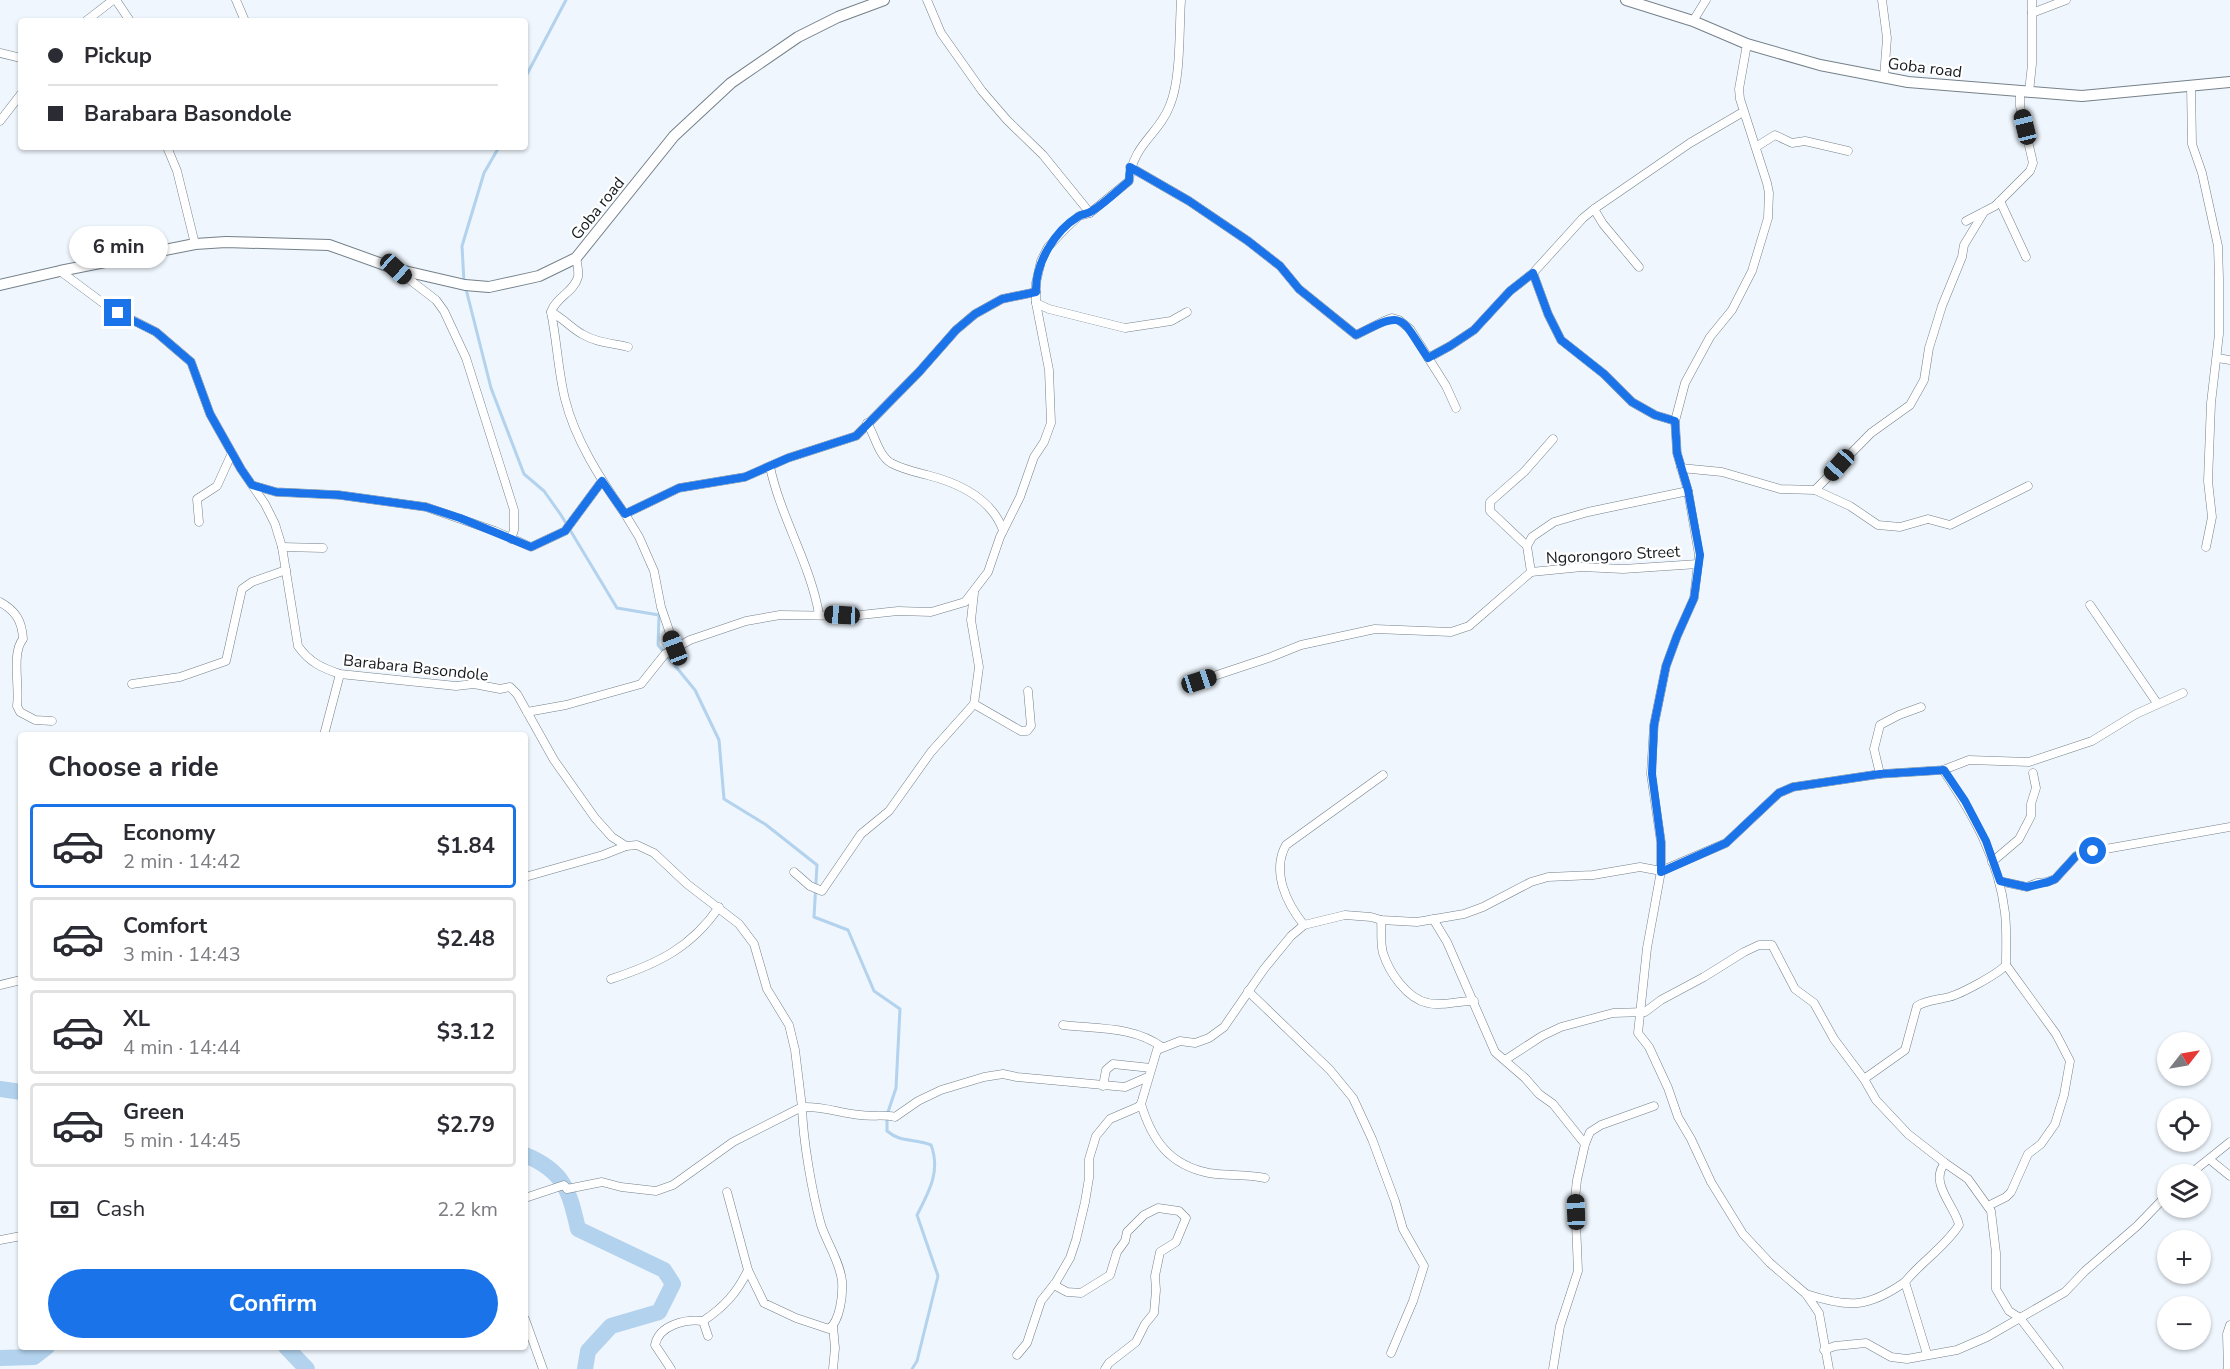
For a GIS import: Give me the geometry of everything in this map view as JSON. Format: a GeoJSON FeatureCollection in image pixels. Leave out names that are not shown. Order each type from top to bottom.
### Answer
{"type":"FeatureCollection","features":[{"type":"Feature","properties":{"kind":"main road","name":"Goba road"},"geometry":{"type":"LineString","coordinates":[[0,285],[195,244],[252,241],[329,245],[396,269],[458,285],[489,286],[539,276],[576,258],[674,136],[731,82],[798,37],[838,17],[884,0]]}},
{"type":"Feature","properties":{"kind":"main road","name":"Goba road"},"geometry":{"type":"LineString","coordinates":[[1626,0],[1693,21],[1747,44],[1820,65],[1908,82],[2082,96],[2230,82]]}},
{"type":"Feature","properties":{"kind":"street"},"geometry":{"type":"LineString","coordinates":[[90,18],[115,0],[128,18]]}},
{"type":"Feature","properties":{"kind":"street"},"geometry":{"type":"LineString","coordinates":[[236,0],[244,18]]}},
{"type":"Feature","properties":{"kind":"street"},"geometry":{"type":"LineString","coordinates":[[927,0],[941,33],[982,91],[1007,120],[1043,155],[1090,213]]}},
{"type":"Feature","properties":{"kind":"street"},"geometry":{"type":"LineString","coordinates":[[626,846],[612,837],[595,818],[554,760],[527,712],[566,705],[641,684],[665,654],[675,648],[690,640],[746,621],[780,615],[851,616],[898,611],[931,612],[965,602],[974,593],[988,572],[1003,530],[1020,496],[1022,485],[1051,423],[1049,370],[1036,303],[1036,283],[1041,261],[1048,247],[1079,216],[1090,213],[1129,181],[1130,167],[1144,142],[1169,108],[1174,95],[1181,0]]}},
{"type":"Feature","properties":{"kind":"street"},"geometry":{"type":"LineString","coordinates":[[1693,21],[1706,0]]}},
{"type":"Feature","properties":{"kind":"street"},"geometry":{"type":"LineString","coordinates":[[1882,0],[1887,38],[1884,77]]}},
{"type":"Feature","properties":{"kind":"street"},"geometry":{"type":"LineString","coordinates":[[1966,221],[2000,201],[2030,171],[2033,163],[2020,106],[2032,64],[2032,0]]}},
{"type":"Feature","properties":{"kind":"street"},"geometry":{"type":"LineString","coordinates":[[2032,13],[2066,0]]}},
{"type":"Feature","properties":{"kind":"street"},"geometry":{"type":"LineString","coordinates":[[1747,44],[1739,89],[1743,112],[1769,193],[1768,218],[1752,271],[1738,301],[1710,337],[1685,382],[1675,421],[1677,453],[1688,490],[1700,555],[1694,598],[1666,666],[1654,725],[1652,774],[1661,842],[1661,872],[1647,948],[1638,1033],[1649,1047],[1665,1080],[1678,1117],[1691,1138],[1711,1182],[1743,1234],[1770,1263],[1806,1294],[1819,1313],[1829,1369]]}},
{"type":"Feature","properties":{"kind":"street"},"geometry":{"type":"LineString","coordinates":[[0,53],[18,57]]}},
{"type":"Feature","properties":{"kind":"street"},"geometry":{"type":"LineString","coordinates":[[2191,86],[2192,144],[2202,173],[2218,246],[2220,308],[2211,402],[2208,481],[2212,517],[2206,547]]}},
{"type":"Feature","properties":{"kind":"street"},"geometry":{"type":"LineString","coordinates":[[0,121],[18,98]]}},
{"type":"Feature","properties":{"kind":"street"},"geometry":{"type":"LineString","coordinates":[[1428,358],[1474,330],[1510,291],[1533,273],[1594,209],[1690,143],[1743,112]]}},
{"type":"Feature","properties":{"kind":"street"},"geometry":{"type":"LineString","coordinates":[[1756,147],[1775,135],[1792,143],[1805,141],[1848,151]]}},
{"type":"Feature","properties":{"kind":"street"},"geometry":{"type":"LineString","coordinates":[[168,150],[177,171],[195,244]]}},
{"type":"Feature","properties":{"kind":"street"},"geometry":{"type":"LineString","coordinates":[[1130,167],[1189,201],[1248,241],[1280,266],[1299,289],[1356,335],[1392,318],[1399,320],[1410,329],[1446,386],[1456,408]]}},
{"type":"Feature","properties":{"kind":"street"},"geometry":{"type":"LineString","coordinates":[[2000,201],[2026,257]]}},
{"type":"Feature","properties":{"kind":"street"},"geometry":{"type":"LineString","coordinates":[[1594,209],[1603,224],[1639,267]]}},
{"type":"Feature","properties":{"kind":"street"},"geometry":{"type":"LineString","coordinates":[[1815,490],[1871,432],[1910,405],[1924,380],[1929,348],[1938,316],[1962,257],[1964,245],[1984,212]]}},
{"type":"Feature","properties":{"kind":"street"},"geometry":{"type":"LineString","coordinates":[[576,258],[578,277],[573,286],[554,304],[551,312],[565,398],[570,415],[602,481],[639,537],[654,571],[661,608],[675,648]]}},
{"type":"Feature","properties":{"kind":"street"},"geometry":{"type":"LineString","coordinates":[[396,269],[436,300],[444,310],[466,358],[514,510],[514,530],[511,539]]}},
{"type":"Feature","properties":{"kind":"street","name":"Barabara Basondole"},"geometry":{"type":"LineString","coordinates":[[60,271],[111,309],[156,332],[191,361],[210,414],[275,524],[282,547],[298,646],[308,658],[317,666],[340,674],[456,686],[474,684],[500,689],[510,687],[518,694],[527,712]]}},
{"type":"Feature","properties":{"kind":"street"},"geometry":{"type":"LineString","coordinates":[[1533,273],[1548,314],[1561,340],[1604,374],[1632,402],[1655,415],[1675,421]]}},
{"type":"Feature","properties":{"kind":"street"},"geometry":{"type":"LineString","coordinates":[[625,514],[679,488],[745,477],[788,458],[856,436],[919,372],[956,330],[975,314],[1002,299],[1036,292]]}},
{"type":"Feature","properties":{"kind":"street"},"geometry":{"type":"LineString","coordinates":[[1036,303],[1049,309],[1125,328],[1171,321],[1187,312]]}},
{"type":"Feature","properties":{"kind":"street"},"geometry":{"type":"LineString","coordinates":[[551,312],[596,341],[628,347]]}},
{"type":"Feature","properties":{"kind":"street"},"geometry":{"type":"LineString","coordinates":[[2217,358],[2230,360]]}},
{"type":"Feature","properties":{"kind":"street"},"geometry":{"type":"LineString","coordinates":[[867,423],[873,431],[877,445],[889,462],[963,487],[986,502],[999,518],[1003,530]]}},
{"type":"Feature","properties":{"kind":"street"},"geometry":{"type":"LineString","coordinates":[[1531,572],[1527,546],[1491,511],[1490,502],[1524,472],[1552,439]]}},
{"type":"Feature","properties":{"kind":"street"},"geometry":{"type":"LineString","coordinates":[[199,522],[197,499],[217,486],[232,453]]}},
{"type":"Feature","properties":{"kind":"street"},"geometry":{"type":"LineString","coordinates":[[770,467],[778,495],[811,581],[819,614]]}},
{"type":"Feature","properties":{"kind":"street"},"geometry":{"type":"LineString","coordinates":[[1681,468],[1722,472],[1780,489],[1815,490],[1850,506],[1878,525],[1900,527],[1928,519],[1950,525],[2028,486]]}},
{"type":"Feature","properties":{"kind":"street"},"geometry":{"type":"LineString","coordinates":[[252,485],[276,492],[339,495],[426,507],[460,518],[531,547],[565,531],[602,481]]}},
{"type":"Feature","properties":{"kind":"street"},"geometry":{"type":"LineString","coordinates":[[1527,546],[1532,537],[1554,522],[1588,512],[1688,490]]}},
{"type":"Feature","properties":{"kind":"street"},"geometry":{"type":"LineString","coordinates":[[282,547],[323,548]]}},
{"type":"Feature","properties":{"kind":"street","name":"Ngorongoro Street"},"geometry":{"type":"LineString","coordinates":[[1199,681],[1301,645],[1375,629],[1461,631],[1531,572],[1582,567],[1623,568],[1698,564]]}},
{"type":"Feature","properties":{"kind":"street"},"geometry":{"type":"LineString","coordinates":[[132,684],[180,677],[226,661],[242,589],[252,582],[286,570]]}},
{"type":"Feature","properties":{"kind":"street"},"geometry":{"type":"LineString","coordinates":[[794,872],[810,886],[822,891],[861,834],[889,811],[931,752],[974,704],[979,667],[971,620],[974,593]]}},
{"type":"Feature","properties":{"kind":"street"},"geometry":{"type":"LineString","coordinates":[[0,602],[11,609],[20,619],[22,626],[22,639],[17,658],[17,706],[20,712],[35,720],[52,721]]}},
{"type":"Feature","properties":{"kind":"street"},"geometry":{"type":"LineString","coordinates":[[2090,605],[2157,703]]}},
{"type":"Feature","properties":{"kind":"street"},"geometry":{"type":"LineString","coordinates":[[325,732],[340,674]]}},
{"type":"Feature","properties":{"kind":"street"},"geometry":{"type":"LineString","coordinates":[[974,704],[1022,732],[1027,731],[1031,726],[1028,691]]}},
{"type":"Feature","properties":{"kind":"street"},"geometry":{"type":"LineString","coordinates":[[1265,1178],[1208,1172],[1178,1160],[1159,1145],[1149,1128],[1141,1104],[1154,1057],[1162,1047],[1180,1041],[1195,1042],[1209,1038],[1229,1021],[1248,991],[1291,936],[1304,925],[1345,915],[1417,922],[1464,914],[1483,907],[1531,882],[1548,877],[1593,875],[1640,867],[1661,872],[1726,843],[1779,793],[1793,787],[1880,774],[1944,770],[1969,759],[2029,762],[2092,741],[2157,703],[2183,693]]}},
{"type":"Feature","properties":{"kind":"street"},"geometry":{"type":"LineString","coordinates":[[1880,774],[1874,749],[1880,725],[1920,707]]}},
{"type":"Feature","properties":{"kind":"street"},"geometry":{"type":"LineString","coordinates":[[1944,770],[1965,801],[1986,841],[2000,881],[2006,915],[2006,965],[2065,1048],[2070,1061],[2064,1095],[2055,1124],[2041,1144],[2028,1154],[2011,1192],[1988,1206]]}},
{"type":"Feature","properties":{"kind":"street"},"geometry":{"type":"LineString","coordinates":[[1992,862],[2019,839],[2031,816],[2031,804],[2036,788],[2033,773]]}},
{"type":"Feature","properties":{"kind":"street"},"geometry":{"type":"LineString","coordinates":[[1304,925],[1296,916],[1285,893],[1280,874],[1282,853],[1286,845],[1383,775]]}},
{"type":"Feature","properties":{"kind":"street"},"geometry":{"type":"LineString","coordinates":[[2000,881],[2027,887],[2055,879],[2076,856],[2083,853],[2230,827]]}},
{"type":"Feature","properties":{"kind":"street"},"geometry":{"type":"LineString","coordinates":[[528,877],[626,846],[637,845],[654,853],[687,884],[719,907],[739,924],[754,944],[767,989],[789,1025],[795,1050],[806,1147],[819,1217],[842,1282],[839,1309],[833,1326],[835,1348],[833,1369]]}},
{"type":"Feature","properties":{"kind":"street"},"geometry":{"type":"LineString","coordinates":[[611,979],[641,970],[659,961],[701,931],[719,907]]}},
{"type":"Feature","properties":{"kind":"street"},"geometry":{"type":"LineString","coordinates":[[1433,919],[1474,1001],[1495,1052],[1552,1104],[1585,1144]]}},
{"type":"Feature","properties":{"kind":"street"},"geometry":{"type":"LineString","coordinates":[[1381,920],[1383,952],[1393,972],[1408,992],[1427,1003],[1449,1005],[1474,1001]]}},
{"type":"Feature","properties":{"kind":"street"},"geometry":{"type":"LineString","coordinates":[[1505,1060],[1542,1036],[1561,1027],[1613,1013],[1645,1012],[1660,1000],[1704,977],[1744,952],[1759,945],[1772,945],[1795,989],[1814,1003],[1834,1039],[1864,1079],[1876,1100],[1889,1115],[1945,1163],[1968,1179],[1988,1206],[1991,1211],[1996,1254],[1996,1289],[2009,1311],[2020,1318],[2059,1369]]}},
{"type":"Feature","properties":{"kind":"street"},"geometry":{"type":"LineString","coordinates":[[1864,1079],[1905,1050],[1917,1006],[1924,1002],[1949,997],[1994,974],[2006,965]]}},
{"type":"Feature","properties":{"kind":"street"},"geometry":{"type":"LineString","coordinates":[[0,984],[18,981]]}},
{"type":"Feature","properties":{"kind":"street"},"geometry":{"type":"LineString","coordinates":[[1248,991],[1330,1070],[1353,1098],[1372,1139],[1403,1229],[1424,1266],[1413,1301],[1391,1353]]}},
{"type":"Feature","properties":{"kind":"street"},"geometry":{"type":"LineString","coordinates":[[1063,1025],[1112,1028],[1155,1042],[1162,1047]]}},
{"type":"Feature","properties":{"kind":"street"},"geometry":{"type":"LineString","coordinates":[[1103,1086],[1106,1070],[1113,1064],[1150,1068]]}},
{"type":"Feature","properties":{"kind":"street"},"geometry":{"type":"LineString","coordinates":[[528,1197],[564,1185],[567,1189],[602,1182],[621,1187],[656,1191],[673,1185],[733,1142],[802,1107],[819,1106],[860,1115],[895,1117],[918,1101],[941,1090],[984,1077],[1003,1074],[1103,1086],[1130,1086],[1148,1077]]}},
{"type":"Feature","properties":{"kind":"street"},"geometry":{"type":"LineString","coordinates":[[1017,1354],[1027,1343],[1041,1301],[1054,1285],[1070,1258],[1079,1230],[1089,1178],[1089,1159],[1095,1136],[1110,1119],[1141,1104]]}},
{"type":"Feature","properties":{"kind":"street"},"geometry":{"type":"LineString","coordinates":[[1553,1369],[1560,1326],[1578,1271],[1575,1198],[1585,1144],[1590,1132],[1601,1125],[1654,1106]]}},
{"type":"Feature","properties":{"kind":"street"},"geometry":{"type":"LineString","coordinates":[[2204,1164],[2230,1142]]}},
{"type":"Feature","properties":{"kind":"street"},"geometry":{"type":"LineString","coordinates":[[2209,1160],[2230,1176]]}},
{"type":"Feature","properties":{"kind":"street"},"geometry":{"type":"LineString","coordinates":[[1806,1294],[1842,1303],[1867,1302],[1885,1297],[1905,1282],[1959,1226],[1958,1216],[1943,1194],[1941,1167],[1945,1163]]}},
{"type":"Feature","properties":{"kind":"street"},"geometry":{"type":"LineString","coordinates":[[727,1192],[748,1270],[764,1303],[820,1327],[829,1329],[833,1326]]}},
{"type":"Feature","properties":{"kind":"street"},"geometry":{"type":"LineString","coordinates":[[1824,1350],[1835,1346],[1866,1343],[1898,1359],[1957,1350],[2065,1292],[2157,1205]]}},
{"type":"Feature","properties":{"kind":"street"},"geometry":{"type":"LineString","coordinates":[[1054,1285],[1067,1292],[1081,1293],[1110,1275],[1117,1252],[1125,1241],[1127,1232],[1144,1215],[1158,1208],[1179,1211],[1186,1218],[1176,1242],[1160,1252],[1155,1276],[1154,1313],[1145,1324],[1136,1342],[1109,1363],[1105,1369]]}},
{"type":"Feature","properties":{"kind":"street"},"geometry":{"type":"LineString","coordinates":[[0,1240],[18,1237]]}},
{"type":"Feature","properties":{"kind":"street"},"geometry":{"type":"LineString","coordinates":[[671,1369],[655,1345],[656,1338],[661,1332],[686,1321],[703,1321],[726,1304],[738,1289],[748,1270]]}},
{"type":"Feature","properties":{"kind":"street"},"geometry":{"type":"LineString","coordinates":[[1905,1282],[1927,1354]]}},
{"type":"Feature","properties":{"kind":"street"},"geometry":{"type":"LineString","coordinates":[[703,1321],[708,1336]]}},
{"type":"Feature","properties":{"kind":"street"},"geometry":{"type":"LineString","coordinates":[[2228,1369],[2227,1334],[2230,1325]]}},
{"type":"Feature","properties":{"kind":"street"},"geometry":{"type":"LineString","coordinates":[[528,1327],[543,1369]]}},
{"type":"Feature","properties":{"kind":"waterway"},"geometry":{"type":"LineString","coordinates":[[528,72],[566,0]]}},
{"type":"Feature","properties":{"kind":"waterway"},"geometry":{"type":"LineString","coordinates":[[464,282],[462,246],[484,173],[497,150]]}},
{"type":"Feature","properties":{"kind":"waterway"},"geometry":{"type":"LineString","coordinates":[[466,289],[491,388],[524,474],[544,491],[561,515],[617,608],[659,615],[658,645],[695,690],[719,740],[724,799],[765,824],[817,865],[814,917],[848,930],[874,991],[900,1009],[896,1088],[887,1115],[887,1131],[903,1139],[931,1145],[935,1164],[929,1190],[917,1215],[938,1276],[917,1361],[912,1369]]}},
{"type":"Feature","properties":{"kind":"waterway"},"geometry":{"type":"LineString","coordinates":[[0,1089],[18,1092]]}},
{"type":"Feature","properties":{"kind":"waterway"},"geometry":{"type":"LineString","coordinates":[[528,1156],[548,1168],[563,1183],[578,1229],[664,1270],[673,1284],[659,1312],[611,1326],[588,1351],[585,1369]]}},
{"type":"Feature","properties":{"kind":"waterway"},"geometry":{"type":"LineString","coordinates":[[0,1358],[34,1357],[43,1350]]}},
{"type":"Feature","properties":{"kind":"waterway"},"geometry":{"type":"LineString","coordinates":[[289,1350],[307,1369]]}},
{"type":"Feature","properties":{"kind":"route"},"geometry":{"type":"LineString","coordinates":[[118,313],[156,332],[191,362],[210,414],[252,485],[276,492],[379,499],[426,507],[495,531],[531,547],[565,531],[602,481],[625,514],[679,488],[745,477],[788,458],[856,436],[919,372],[956,330],[975,314],[1002,299],[1036,292],[1041,261],[1048,247],[1079,216],[1090,213],[1129,181],[1130,167],[1189,201],[1248,241],[1280,266],[1299,289],[1356,335],[1392,318],[1399,320],[1410,329],[1428,358],[1474,330],[1510,291],[1533,273],[1548,314],[1561,340],[1592,363],[1632,402],[1655,415],[1675,421],[1677,453],[1688,490],[1700,555],[1694,598],[1666,666],[1654,725],[1652,774],[1661,842],[1661,872],[1726,843],[1768,802],[1779,793],[1793,787],[1880,774],[1944,770],[1965,801],[1986,841],[2000,881],[2027,887],[2048,882],[2055,879],[2076,856],[2093,851]]}}]}
